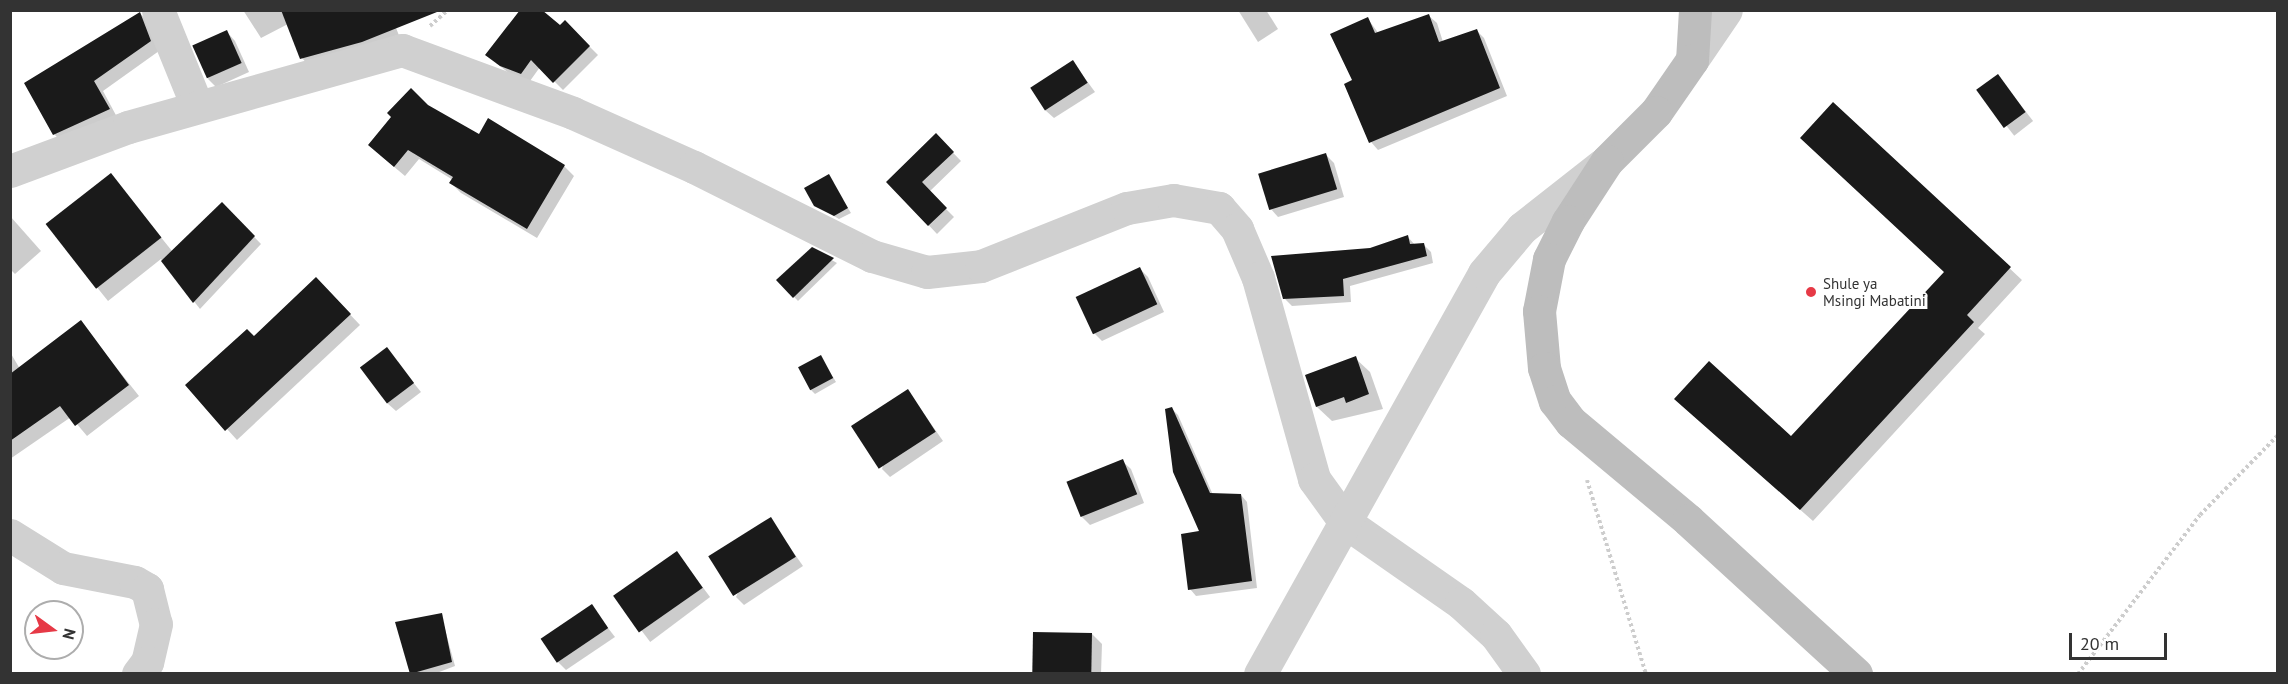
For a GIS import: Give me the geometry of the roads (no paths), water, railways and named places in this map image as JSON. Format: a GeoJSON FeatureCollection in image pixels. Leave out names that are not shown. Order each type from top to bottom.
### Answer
{"type":"FeatureCollection","features":[{"type":"Feature","properties":{"kind":"street"},"geometry":{"type":"LineString","coordinates":[[158,10],[197,106]]}},
{"type":"Feature","properties":{"kind":"street"},"geometry":{"type":"LineString","coordinates":[[1692,60],[1695,10]]}},
{"type":"Feature","properties":{"kind":"street"},"geometry":{"type":"LineString","coordinates":[[1260,674],[1484,273],[1522,228],[1607,161],[1656,112],[1726,10]]}},
{"type":"Feature","properties":{"kind":"street"},"geometry":{"type":"LineString","coordinates":[[10,171],[197,106],[402,50],[573,113],[694,167],[872,256],[927,272],[981,266],[1128,208],[1173,200],[1220,208],[1237,229],[1258,278],[1314,478],[1345,522],[1461,603],[1496,635],[1524,674]]}},
{"type":"Feature","properties":{"kind":"street"},"geometry":{"type":"LineString","coordinates":[[1607,161],[1568,221],[1549,259],[1539,311],[1544,368],[1555,401],[1571,422],[1688,520],[1856,674]]}},
{"type":"Feature","properties":{"kind":"street"},"geometry":{"type":"LineString","coordinates":[[10,535],[63,568],[135,582],[147,589],[156,624],[147,662],[138,674]]}},
{"type":"Feature","properties":{"kind":"place","name":"Shule ya Msingi Mabatini"},"geometry":{"type":"Point","coordinates":[1811,292]}}]}
